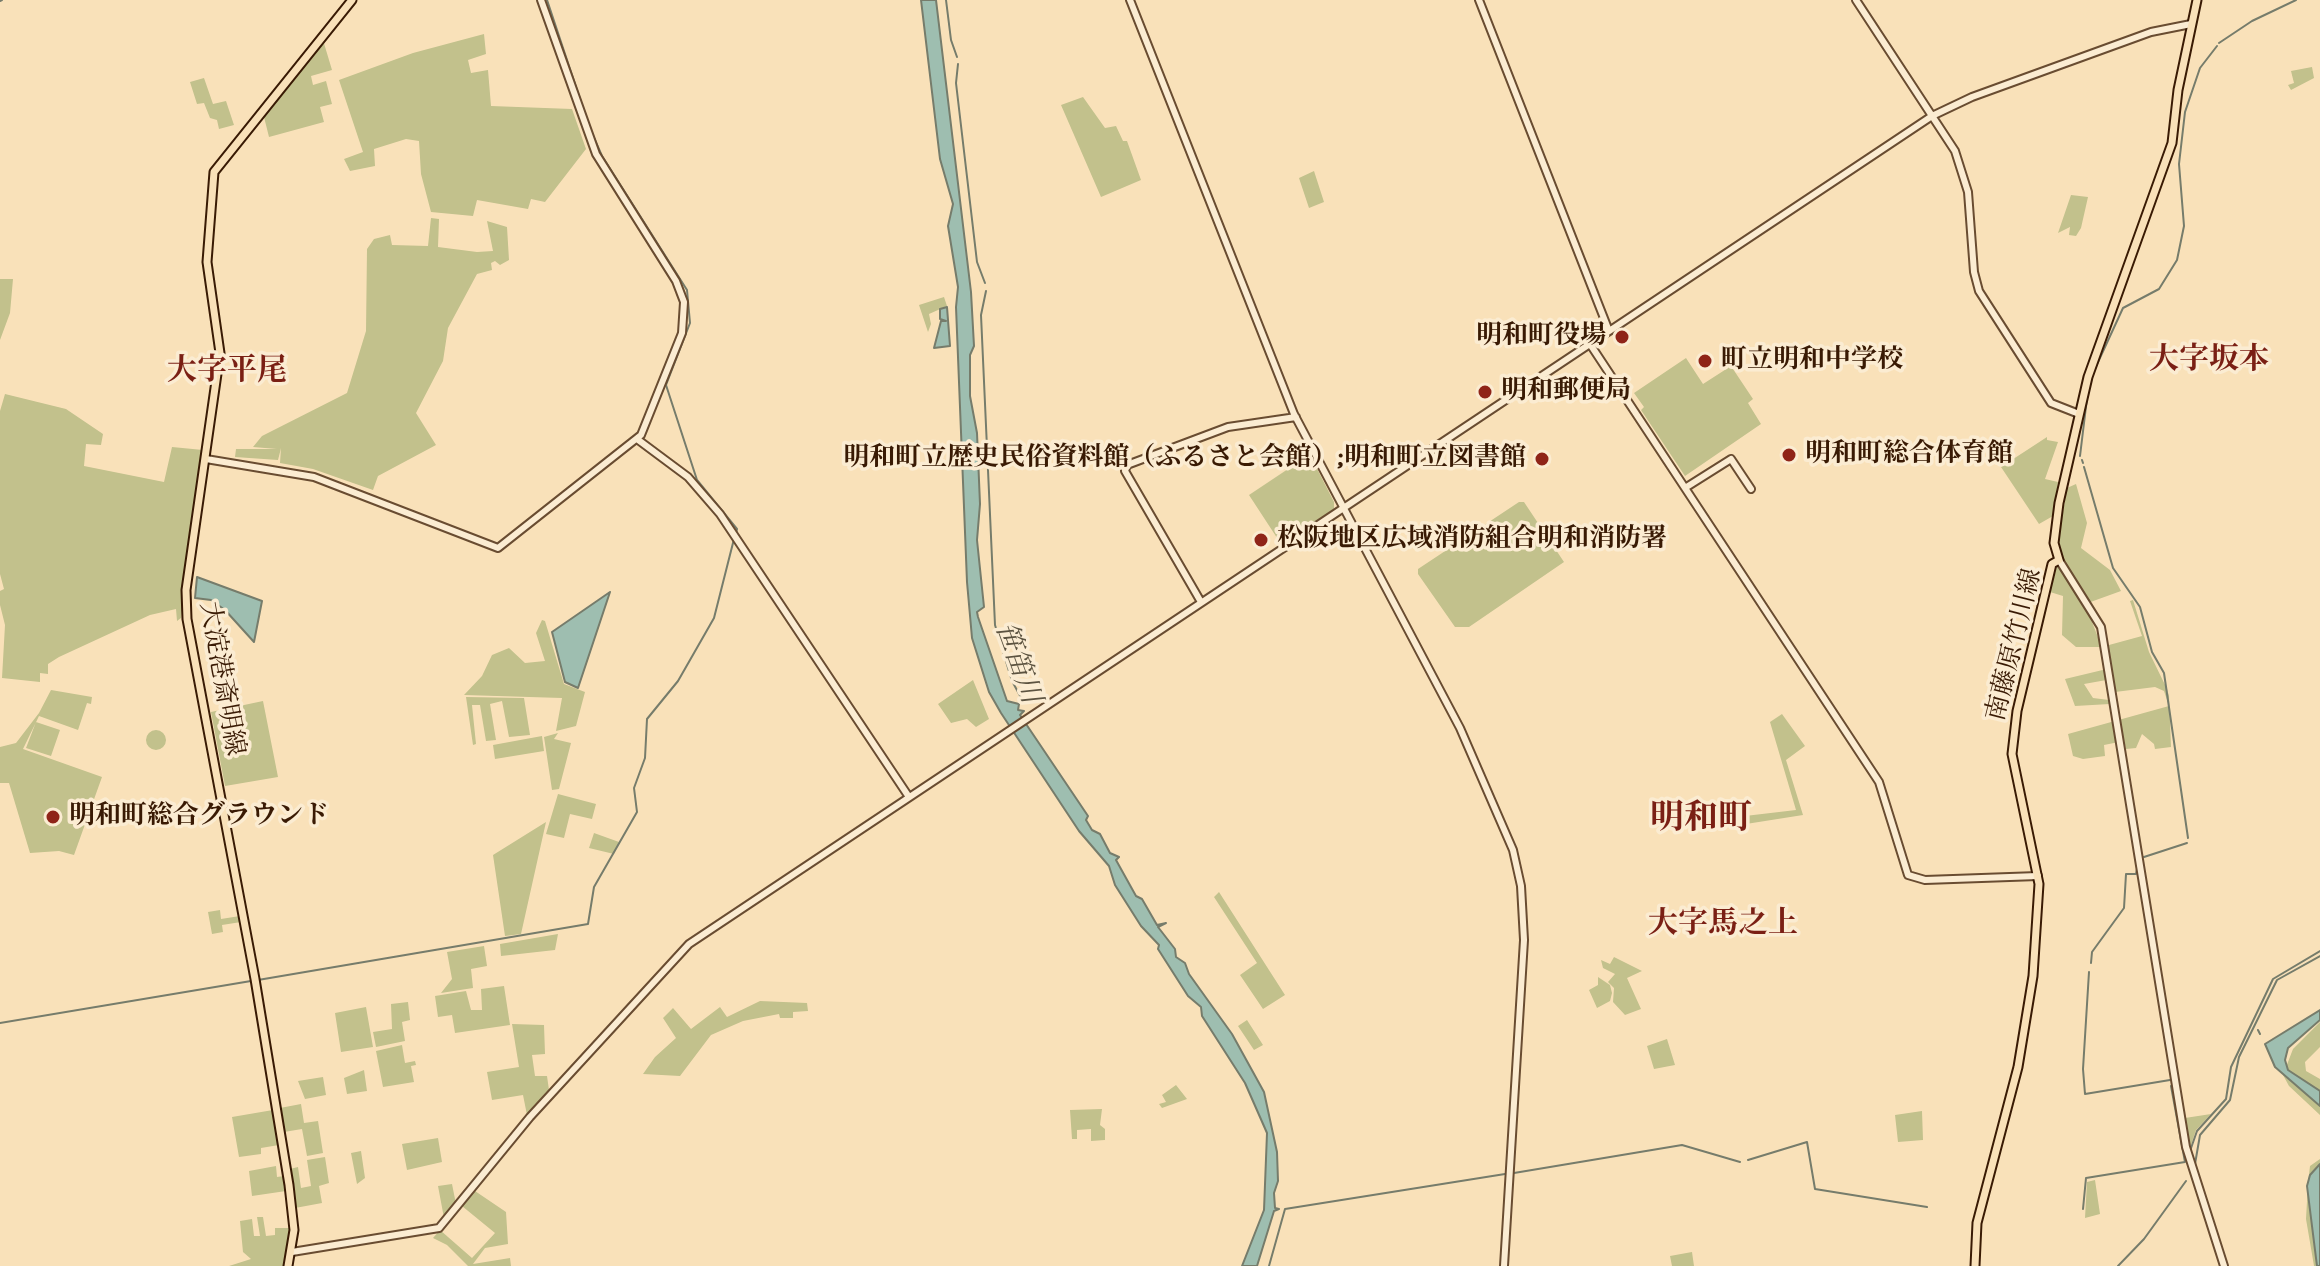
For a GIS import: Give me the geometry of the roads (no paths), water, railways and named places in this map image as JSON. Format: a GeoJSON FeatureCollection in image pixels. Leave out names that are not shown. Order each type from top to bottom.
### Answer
{"type":"FeatureCollection","features":[{"type":"Feature","properties":{"kind":"main road","name":"大淀港斎明線"},"geometry":{"type":"LineString","coordinates":[[288,1266],[292,1252],[293,1210],[256,980],[186,610],[186,590],[220,353],[207,262],[214,172],[352,0]]}},
{"type":"Feature","properties":{"kind":"main road","name":"南藤原竹川線"},"geometry":{"type":"LineString","coordinates":[[1975,1266],[1977,1223],[2007,1117],[2030,1001],[2038,876],[2014,769],[2012,741],[2052,564],[2059,560],[2054,546],[2056,526],[2079,414],[2092,364],[2172,143],[2197,0]]}},
{"type":"Feature","properties":{"kind":"street"},"geometry":{"type":"LineString","coordinates":[[206,459],[314,477],[498,548],[637,439],[682,333],[684,302],[676,281],[596,154],[541,0]]}},
{"type":"Feature","properties":{"kind":"street"},"geometry":{"type":"LineString","coordinates":[[1130,0],[1296,417],[1460,728],[1504,823],[1518,870],[1524,940],[1504,1266]]}},
{"type":"Feature","properties":{"kind":"street"},"geometry":{"type":"LineString","coordinates":[[1479,0],[1609,331]]}},
{"type":"Feature","properties":{"kind":"street"},"geometry":{"type":"LineString","coordinates":[[1856,0],[1955,151],[1965,176],[1974,272],[1979,291],[2051,403],[2079,414]]}},
{"type":"Feature","properties":{"kind":"street"},"geometry":{"type":"LineString","coordinates":[[292,1252],[439,1228],[530,1117],[689,944],[1932,116],[1972,97],[2151,32],[2191,24]]}},
{"type":"Feature","properties":{"kind":"street"},"geometry":{"type":"LineString","coordinates":[[1590,344],[1879,782],[1902,865],[1908,875],[1925,880],[2038,876]]}},
{"type":"Feature","properties":{"kind":"street"},"geometry":{"type":"LineString","coordinates":[[1201,602],[1125,471],[1127,465],[1228,427],[1296,417]]}},
{"type":"Feature","properties":{"kind":"street"},"geometry":{"type":"LineString","coordinates":[[637,439],[688,477],[735,536],[909,797]]}},
{"type":"Feature","properties":{"kind":"street"},"geometry":{"type":"LineString","coordinates":[[1685,488],[1731,459],[1751,489]]}},
{"type":"Feature","properties":{"kind":"street"},"geometry":{"type":"LineString","coordinates":[[2059,560],[2091,606],[2104,637],[2184,1140],[2224,1266]]}},
{"type":"Feature","properties":{"kind":"waterway"},"geometry":{"type":"LineString","coordinates":[[547,0],[581,102]]}},
{"type":"Feature","properties":{"kind":"waterway"},"geometry":{"type":"LineString","coordinates":[[946,0],[951,40],[957,57]]}},
{"type":"Feature","properties":{"kind":"waterway"},"geometry":{"type":"LineString","coordinates":[[2219,43],[2252,21],[2296,0]]}},
{"type":"Feature","properties":{"kind":"waterway"},"geometry":{"type":"LineString","coordinates":[[2093,373],[2123,308],[2159,289],[2177,260],[2184,226],[2179,164],[2185,112],[2200,68],[2217,46]]}},
{"type":"Feature","properties":{"kind":"waterway"},"geometry":{"type":"LineString","coordinates":[[958,64],[956,83],[977,262],[985,283]]}},
{"type":"Feature","properties":{"kind":"waterway"},"geometry":{"type":"LineString","coordinates":[[591,131],[602,156],[687,290],[690,323],[666,385],[697,480],[737,529],[736,533]]}},
{"type":"Feature","properties":{"kind":"waterway","name":"笹笛川"},"geometry":{"type":"LineString","coordinates":[[986,291],[981,315],[995,625],[1012,681],[1024,703]]}},
{"type":"Feature","properties":{"kind":"waterway"},"geometry":{"type":"LineString","coordinates":[[2080,456],[2088,390]]}},
{"type":"Feature","properties":{"kind":"waterway"},"geometry":{"type":"LineString","coordinates":[[2084,467],[2113,568],[2140,607],[2152,652],[2164,673],[2188,838]]}},
{"type":"Feature","properties":{"kind":"waterway"},"geometry":{"type":"LineString","coordinates":[[258,980],[588,924],[594,887],[637,812],[634,788],[645,758],[647,719],[678,681],[714,618],[734,539]]}},
{"type":"Feature","properties":{"kind":"waterway"},"geometry":{"type":"LineString","coordinates":[[2144,857],[2187,843]]}},
{"type":"Feature","properties":{"kind":"waterway"},"geometry":{"type":"LineString","coordinates":[[2091,963],[2092,952],[2124,908],[2126,874],[2136,874],[2137,869]]}},
{"type":"Feature","properties":{"kind":"waterway"},"geometry":{"type":"LineString","coordinates":[[2190,1151],[2197,1131],[2226,1099],[2231,1067],[2273,979],[2320,951]]}},
{"type":"Feature","properties":{"kind":"waterway"},"geometry":{"type":"LineString","coordinates":[[2195,1164],[2200,1135],[2230,1100],[2239,1057],[2277,980],[2320,956]]}},
{"type":"Feature","properties":{"kind":"waterway"},"geometry":{"type":"LineString","coordinates":[[2089,972],[2083,1069],[2085,1094],[2170,1080]]}},
{"type":"Feature","properties":{"kind":"waterway"},"geometry":{"type":"LineString","coordinates":[[0,1023],[251,981]]}},
{"type":"Feature","properties":{"kind":"waterway"},"geometry":{"type":"LineString","coordinates":[[2258,1030],[2260,1034]]}},
{"type":"Feature","properties":{"kind":"waterway"},"geometry":{"type":"LineString","coordinates":[[2083,1209],[2086,1178],[2185,1162],[2171,1086]]}},
{"type":"Feature","properties":{"kind":"waterway"},"geometry":{"type":"LineString","coordinates":[[1748,1160],[1807,1142],[1815,1189],[1927,1207]]}},
{"type":"Feature","properties":{"kind":"waterway"},"geometry":{"type":"LineString","coordinates":[[1514,1173],[1682,1145],[1740,1162]]}},
{"type":"Feature","properties":{"kind":"waterway"},"geometry":{"type":"LineString","coordinates":[[1269,1266],[1285,1209],[1505,1174]]}},
{"type":"Feature","properties":{"kind":"waterway"},"geometry":{"type":"LineString","coordinates":[[2118,1266],[2144,1239],[2186,1181]]}},
{"type":"Feature","properties":{"kind":"place","name":"明和町役場"},"geometry":{"type":"Point","coordinates":[1622,337]}},
{"type":"Feature","properties":{"kind":"place","name":"町立明和中学校"},"geometry":{"type":"Point","coordinates":[1705,361]}},
{"type":"Feature","properties":{"kind":"place","name":"明和郵便局"},"geometry":{"type":"Point","coordinates":[1485,392]}},
{"type":"Feature","properties":{"kind":"place","name":"明和町総合体育館"},"geometry":{"type":"Point","coordinates":[1789,455]}},
{"type":"Feature","properties":{"kind":"place","name":"明和町立歴史民俗資料館（ふるさと会館）;明和町立図書館"},"geometry":{"type":"Point","coordinates":[1542,459]}},
{"type":"Feature","properties":{"kind":"place","name":"松阪地区広域消防組合明和消防署"},"geometry":{"type":"Point","coordinates":[1261,540]}},
{"type":"Feature","properties":{"kind":"place","name":"明和町総合グラウンド"},"geometry":{"type":"Point","coordinates":[53,817]}},
{"type":"Feature","properties":{"kind":"district","name":"大字坂本"},"geometry":{"type":"Point","coordinates":[2209,361]}},
{"type":"Feature","properties":{"kind":"district","name":"大字平尾"},"geometry":{"type":"Point","coordinates":[227,372]}},
{"type":"Feature","properties":{"kind":"district","name":"明和町"},"geometry":{"type":"Point","coordinates":[1701,820]}},
{"type":"Feature","properties":{"kind":"district","name":"大字馬之上"},"geometry":{"type":"Point","coordinates":[1723,925]}}]}
